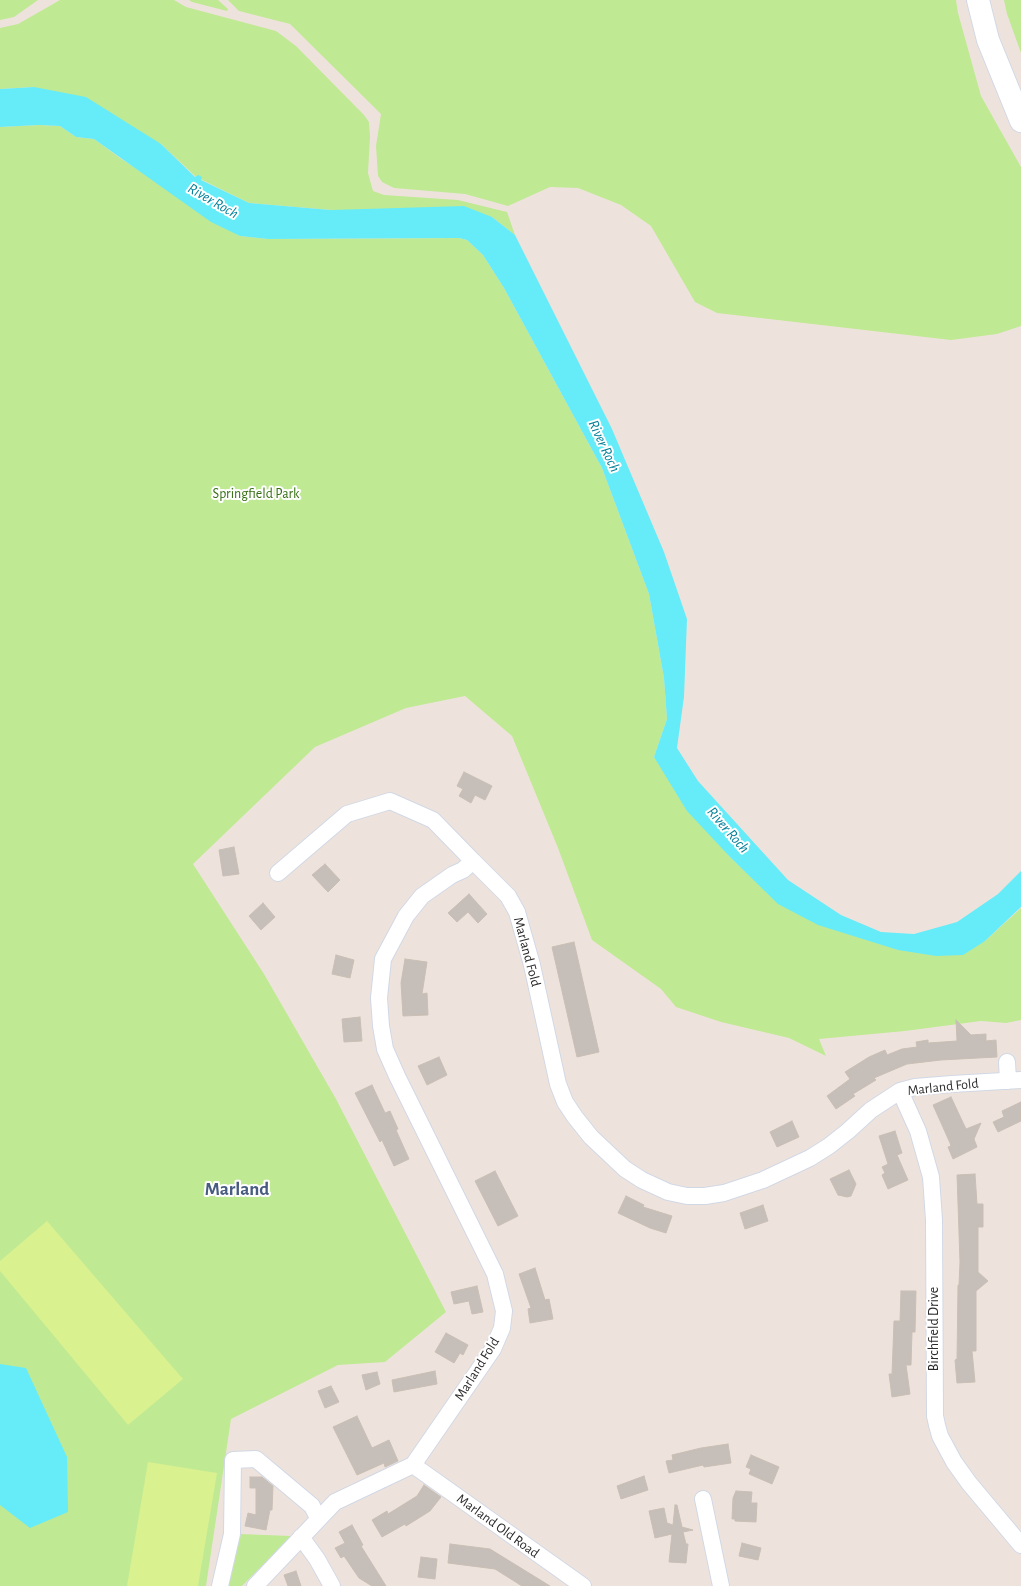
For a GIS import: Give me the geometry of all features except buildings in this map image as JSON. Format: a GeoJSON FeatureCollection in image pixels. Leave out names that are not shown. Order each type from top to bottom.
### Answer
{"type":"FeatureCollection","features":[{"type":"Feature","properties":{"kind":"main road"},"geometry":{"type":"LineString","coordinates":[[978,0],[988,40],[1021,121]]}},
{"type":"Feature","properties":{"kind":"street"},"geometry":{"type":"LineString","coordinates":[[278,873],[347,814],[390,801],[433,820],[473,861]]}},
{"type":"Feature","properties":{"kind":"street","name":"Marland Fold"},"geometry":{"type":"LineString","coordinates":[[255,1586],[318,1518],[336,1502],[413,1465],[493,1349],[502,1328],[504,1311],[495,1274],[385,1049],[381,1026],[380,979],[383,959],[406,916],[422,896],[452,875],[463,870],[473,861],[508,896],[517,912],[532,965],[558,1084],[565,1102],[591,1137],[625,1169],[642,1180],[668,1192],[687,1196],[705,1196],[724,1193],[762,1180],[810,1158],[829,1146],[872,1110],[900,1091],[952,1084],[1015,1081]]}},
{"type":"Feature","properties":{"kind":"street"},"geometry":{"type":"LineString","coordinates":[[1007,1062],[1015,1081]]}},
{"type":"Feature","properties":{"kind":"street","name":"Birchfield Drive"},"geometry":{"type":"LineString","coordinates":[[900,1091],[918,1131],[931,1177],[934,1220],[935,1416],[937,1425],[940,1436],[964,1476],[1021,1545]]}},
{"type":"Feature","properties":{"kind":"street"},"geometry":{"type":"LineString","coordinates":[[220,1586],[232,1534],[233,1460],[256,1459],[312,1506],[318,1518]]}},
{"type":"Feature","properties":{"kind":"street","name":"Marland Old Road"},"geometry":{"type":"LineString","coordinates":[[413,1465],[561,1580],[583,1586]]}},
{"type":"Feature","properties":{"kind":"street"},"geometry":{"type":"LineString","coordinates":[[703,1499],[720,1586]]}},
{"type":"Feature","properties":{"kind":"street"},"geometry":{"type":"LineString","coordinates":[[301,1537],[318,1559],[332,1586]]}},
{"type":"Feature","properties":{"kind":"green space"},"geometry":{"type":"Polygon","coordinates":[[[0,0],[38,0],[14,17],[0,20],[0,0]]]}},
{"type":"Feature","properties":{"kind":"green space"},"geometry":{"type":"Polygon","coordinates":[[[60,0],[174,0],[186,7],[276,31],[296,46],[369,122],[368,173],[373,191],[384,195],[458,200],[507,212],[515,235],[492,217],[331,210],[249,203],[196,177],[161,144],[34,87],[0,89],[0,28],[18,24],[60,0]]]}},
{"type":"Feature","properties":{"kind":"green space"},"geometry":{"type":"Polygon","coordinates":[[[189,0],[218,0],[228,9],[227,11],[189,0]]]}},
{"type":"Feature","properties":{"kind":"green space"},"geometry":{"type":"Polygon","coordinates":[[[228,0],[956,0],[981,96],[1021,167],[1021,326],[997,334],[951,340],[717,313],[695,302],[651,226],[621,205],[578,188],[550,187],[508,206],[465,194],[394,188],[382,182],[378,176],[376,146],[381,114],[290,24],[239,11],[228,0]]]}},
{"type":"Feature","properties":{"kind":"green space"},"geometry":{"type":"Polygon","coordinates":[[[1004,0],[1021,0],[1021,53],[1007,14],[1004,0]]]}},
{"type":"Feature","properties":{"kind":"green space","name":"Springfield Park"},"geometry":{"type":"Polygon","coordinates":[[[60,126],[76,137],[94,139],[240,236],[268,239],[459,238],[467,240],[483,255],[504,288],[602,468],[649,594],[664,678],[667,719],[654,757],[730,857],[752,878],[898,950],[985,941],[1021,908],[1021,1020],[1006,1023],[981,1021],[905,1031],[819,1039],[826,1056],[789,1038],[721,1022],[676,1007],[661,989],[592,940],[558,848],[512,736],[465,696],[406,708],[315,747],[193,864],[264,974],[336,1099],[446,1312],[385,1362],[338,1365],[231,1419],[206,1586],[0,1586],[0,127],[60,126]]]}},
{"type":"Feature","properties":{"kind":"green space"},"geometry":{"type":"Polygon","coordinates":[[[47,1221],[183,1379],[128,1425],[0,1271],[0,1261],[47,1221]]]}},
{"type":"Feature","properties":{"kind":"green space"},"geometry":{"type":"Polygon","coordinates":[[[148,1462],[217,1473],[198,1586],[127,1586],[148,1462]]]}},
{"type":"Feature","properties":{"kind":"green space"},"geometry":{"type":"Polygon","coordinates":[[[240,1534],[291,1536],[242,1586],[226,1586],[240,1534]]]}},
{"type":"Feature","properties":{"kind":"water","name":"River Roch"},"geometry":{"type":"Polygon","coordinates":[[[34,87],[86,97],[161,144],[195,177],[198,175],[202,177],[201,180],[249,203],[331,210],[464,206],[492,217],[515,235],[612,429],[664,552],[687,619],[684,697],[677,748],[698,781],[788,880],[841,915],[881,932],[914,934],[957,922],[998,894],[1021,871],[1021,907],[985,941],[963,955],[936,956],[898,950],[818,925],[778,904],[687,811],[654,757],[667,719],[664,678],[649,594],[602,468],[504,288],[483,255],[467,240],[459,238],[268,239],[240,236],[211,222],[94,139],[76,137],[60,126],[0,127],[0,89],[34,87]]]}},
{"type":"Feature","properties":{"kind":"water"},"geometry":{"type":"Polygon","coordinates":[[[0,1364],[26,1368],[67,1457],[68,1512],[30,1528],[0,1505],[0,1364]]]}},
{"type":"Feature","properties":{"kind":"district","name":"Marland"},"geometry":{"type":"Point","coordinates":[237,1189]}}]}
